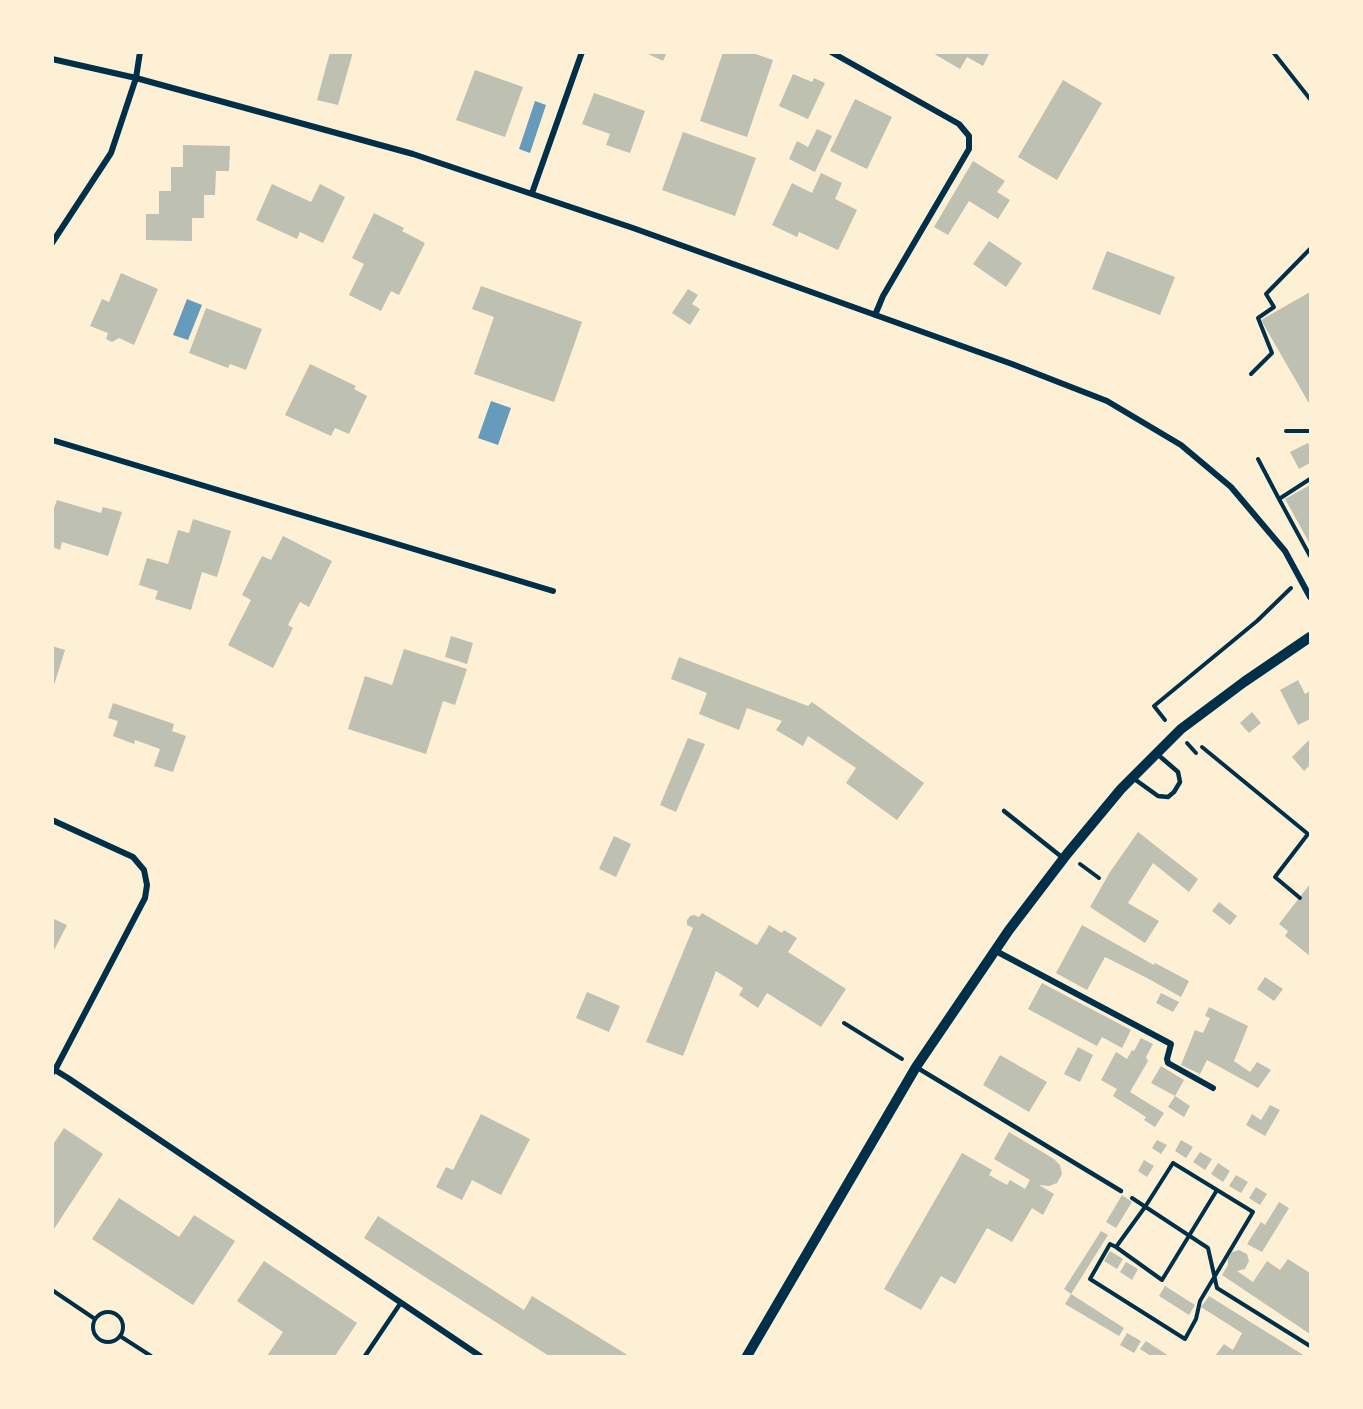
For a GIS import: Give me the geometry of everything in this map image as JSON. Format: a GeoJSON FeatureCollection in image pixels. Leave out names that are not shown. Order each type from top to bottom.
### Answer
{"type":"FeatureCollection","features":[{"type":"Feature","properties":{"kind":"street"},"geometry":{"type":"LineString","coordinates":[[52,243],[111,153],[136,78],[140,52]]}},
{"type":"Feature","properties":{"kind":"street"},"geometry":{"type":"LineString","coordinates":[[531,193],[582,52]]}},
{"type":"Feature","properties":{"kind":"street"},"geometry":{"type":"LineString","coordinates":[[831,52],[959,124],[969,136],[969,148],[883,296],[875,315]]}},
{"type":"Feature","properties":{"kind":"street"},"geometry":{"type":"LineString","coordinates":[[52,59],[136,78],[413,154],[531,193],[875,315],[1107,401],[1180,446],[1231,487],[1285,551],[1311,597]]}},
{"type":"Feature","properties":{"kind":"street"},"geometry":{"type":"LineString","coordinates":[[52,440],[552,591]]}},
{"type":"Feature","properties":{"kind":"street"},"geometry":{"type":"LineString","coordinates":[[747,1356],[916,1067],[994,950],[1066,857],[1133,777],[1181,729],[1244,682],[1311,637]]}},
{"type":"Feature","properties":{"kind":"street"},"geometry":{"type":"LineString","coordinates":[[52,820],[133,857],[144,870],[147,885],[145,898],[54,1072],[480,1356]]}},
{"type":"Feature","properties":{"kind":"street"},"geometry":{"type":"LineString","coordinates":[[994,950],[1171,1044],[1168,1063],[1213,1088]]}},
{"type":"Feature","properties":{"kind":"lane"},"geometry":{"type":"LineString","coordinates":[[1133,777],[1158,796],[1168,797],[1174,792],[1180,782],[1178,772],[1156,753]]}},
{"type":"Feature","properties":{"kind":"lane"},"geometry":{"type":"LineString","coordinates":[[1004,811],[1066,857]]}},
{"type":"Feature","properties":{"kind":"lane"},"geometry":{"type":"LineString","coordinates":[[916,1067],[1121,1191]]}},
{"type":"Feature","properties":{"kind":"lane"},"geometry":{"type":"LineString","coordinates":[[365,1356],[400,1304]]}},
{"type":"Feature","properties":{"kind":"path"},"geometry":{"type":"LineString","coordinates":[[1273,52],[1311,99]]}},
{"type":"Feature","properties":{"kind":"path"},"geometry":{"type":"LineString","coordinates":[[1251,374],[1272,353],[1258,318],[1274,307],[1266,294],[1311,249]]}},
{"type":"Feature","properties":{"kind":"path"},"geometry":{"type":"LineString","coordinates":[[1286,431],[1311,431]]}},
{"type":"Feature","properties":{"kind":"path"},"geometry":{"type":"LineString","coordinates":[[1258,459],[1311,556]]}},
{"type":"Feature","properties":{"kind":"path"},"geometry":{"type":"LineString","coordinates":[[1279,499],[1311,479]]}},
{"type":"Feature","properties":{"kind":"path"},"geometry":{"type":"LineString","coordinates":[[1166,720],[1154,706],[1257,621],[1301,578]]}},
{"type":"Feature","properties":{"kind":"path"},"geometry":{"type":"LineString","coordinates":[[1202,747],[1308,834],[1275,877],[1300,898]]}},
{"type":"Feature","properties":{"kind":"path"},"geometry":{"type":"LineString","coordinates":[[1066,857],[1099,878]]}},
{"type":"Feature","properties":{"kind":"path"},"geometry":{"type":"LineString","coordinates":[[844,1023],[916,1067]]}},
{"type":"Feature","properties":{"kind":"path"},"geometry":{"type":"LineString","coordinates":[[1116,1247],[1173,1163],[1253,1212],[1200,1301],[1196,1319],[1185,1339],[1090,1279],[1110,1244],[1162,1280],[1217,1190]]}},
{"type":"Feature","properties":{"kind":"path"},"geometry":{"type":"LineString","coordinates":[[1121,1191],[1208,1248],[1217,1288],[1311,1346]]}},
{"type":"Feature","properties":{"kind":"path"},"geometry":{"type":"LineString","coordinates":[[52,1290],[95,1319]]}},
{"type":"Feature","properties":{"kind":"path"},"geometry":{"type":"LineString","coordinates":[[107,1311],[117,1314],[124,1327],[120,1336],[111,1342],[101,1341],[93,1329],[95,1319],[107,1311]]}},
{"type":"Feature","properties":{"kind":"path"},"geometry":{"type":"LineString","coordinates":[[120,1336],[152,1356]]}},
{"type":"Feature","properties":{"kind":"water"},"geometry":{"type":"Polygon","coordinates":[[[535,101],[546,105],[530,153],[519,149],[535,101]]]}},
{"type":"Feature","properties":{"kind":"water"},"geometry":{"type":"Polygon","coordinates":[[[187,299],[202,305],[188,340],[173,335],[187,299]]]}},
{"type":"Feature","properties":{"kind":"water"},"geometry":{"type":"Polygon","coordinates":[[[491,401],[511,408],[498,445],[478,438],[491,401]]]}},
{"type":"Feature","properties":{"kind":"building"},"geometry":{"type":"Polygon","coordinates":[[[330,52],[353,52],[338,105],[317,100],[330,52]]]}},
{"type":"Feature","properties":{"kind":"building"},"geometry":{"type":"Polygon","coordinates":[[[644,52],[667,52],[663,61],[644,52]]]}},
{"type":"Feature","properties":{"kind":"building"},"geometry":{"type":"Polygon","coordinates":[[[723,52],[750,52],[773,60],[747,137],[700,121],[723,52]]]}},
{"type":"Feature","properties":{"kind":"building"},"geometry":{"type":"Polygon","coordinates":[[[931,52],[990,52],[983,66],[967,57],[960,69],[931,52]]]}},
{"type":"Feature","properties":{"kind":"building"},"geometry":{"type":"Polygon","coordinates":[[[475,70],[523,87],[505,137],[456,120],[475,70]]]}},
{"type":"Feature","properties":{"kind":"building"},"geometry":{"type":"Polygon","coordinates":[[[793,74],[812,82],[814,78],[825,83],[808,119],[779,106],[793,74]]]}},
{"type":"Feature","properties":{"kind":"building"},"geometry":{"type":"Polygon","coordinates":[[[1063,80],[1102,103],[1057,180],[1018,157],[1063,80]]]}},
{"type":"Feature","properties":{"kind":"building"},"geometry":{"type":"Polygon","coordinates":[[[594,93],[645,111],[630,153],[606,145],[610,134],[582,124],[594,93]]]}},
{"type":"Feature","properties":{"kind":"building"},"geometry":{"type":"Polygon","coordinates":[[[855,99],[892,117],[867,169],[830,151],[855,99]]]}},
{"type":"Feature","properties":{"kind":"building"},"geometry":{"type":"Polygon","coordinates":[[[817,129],[832,136],[815,172],[789,159],[797,141],[808,147],[817,129]]]}},
{"type":"Feature","properties":{"kind":"building"},"geometry":{"type":"Polygon","coordinates":[[[683,132],[756,158],[735,216],[662,190],[683,132]]]}},
{"type":"Feature","properties":{"kind":"building"},"geometry":{"type":"Polygon","coordinates":[[[183,145],[230,146],[229,171],[216,171],[215,195],[204,195],[204,218],[192,218],[192,241],[146,240],[146,214],[159,214],[159,191],[171,191],[171,167],[183,167],[183,145]]]}},
{"type":"Feature","properties":{"kind":"building"},"geometry":{"type":"Polygon","coordinates":[[[973,161],[1005,181],[997,192],[1010,200],[998,219],[969,201],[948,235],[934,227],[973,161]]]}},
{"type":"Feature","properties":{"kind":"building"},"geometry":{"type":"Polygon","coordinates":[[[821,173],[842,183],[835,199],[857,210],[838,250],[799,232],[797,237],[772,225],[792,183],[812,193],[821,173]]]}},
{"type":"Feature","properties":{"kind":"building"},"geometry":{"type":"Polygon","coordinates":[[[272,184],[311,202],[320,184],[345,197],[323,243],[300,232],[297,239],[256,220],[272,184]]]}},
{"type":"Feature","properties":{"kind":"building"},"geometry":{"type":"Polygon","coordinates":[[[374,213],[404,228],[402,231],[425,243],[399,295],[391,291],[381,311],[349,295],[364,264],[352,258],[374,213]]]}},
{"type":"Feature","properties":{"kind":"building"},"geometry":{"type":"Polygon","coordinates":[[[989,241],[1022,263],[1006,287],[973,264],[989,241]]]}},
{"type":"Feature","properties":{"kind":"building"},"geometry":{"type":"Polygon","coordinates":[[[1107,251],[1175,277],[1160,315],[1092,289],[1107,251]]]}},
{"type":"Feature","properties":{"kind":"building"},"geometry":{"type":"Polygon","coordinates":[[[121,273],[158,289],[134,345],[119,338],[112,342],[106,339],[108,333],[90,326],[102,299],[109,302],[121,273]]]}},
{"type":"Feature","properties":{"kind":"building"},"geometry":{"type":"Polygon","coordinates":[[[481,286],[582,322],[554,402],[474,374],[494,317],[472,309],[481,286]]]}},
{"type":"Feature","properties":{"kind":"building"},"geometry":{"type":"Polygon","coordinates":[[[688,289],[698,295],[692,304],[700,309],[690,325],[672,313],[688,289]]]}},
{"type":"Feature","properties":{"kind":"building"},"geometry":{"type":"Polygon","coordinates":[[[1310,292],[1310,405],[1261,320],[1310,292]]]}},
{"type":"Feature","properties":{"kind":"building"},"geometry":{"type":"Polygon","coordinates":[[[206,308],[262,329],[246,370],[230,364],[228,368],[189,353],[206,308]]]}},
{"type":"Feature","properties":{"kind":"building"},"geometry":{"type":"Polygon","coordinates":[[[310,364],[356,386],[354,389],[367,396],[349,434],[335,428],[331,436],[285,415],[310,364]]]}},
{"type":"Feature","properties":{"kind":"building"},"geometry":{"type":"Polygon","coordinates":[[[1308,443],[1310,463],[1299,469],[1290,452],[1308,443]]]}},
{"type":"Feature","properties":{"kind":"building"},"geometry":{"type":"Polygon","coordinates":[[[1310,485],[1310,544],[1285,499],[1310,485]]]}},
{"type":"Feature","properties":{"kind":"building"},"geometry":{"type":"Polygon","coordinates":[[[57,500],[101,513],[103,507],[122,512],[108,556],[62,542],[60,550],[52,547],[52,513],[57,500]]]}},
{"type":"Feature","properties":{"kind":"building"},"geometry":{"type":"Polygon","coordinates":[[[193,519],[231,531],[217,577],[202,572],[191,610],[155,599],[158,591],[139,585],[147,558],[168,564],[178,530],[189,533],[193,519]]]}},
{"type":"Feature","properties":{"kind":"building"},"geometry":{"type":"Polygon","coordinates":[[[283,536],[332,561],[309,607],[300,602],[288,625],[293,628],[273,668],[228,645],[251,600],[242,595],[262,556],[271,560],[283,536]]]}},
{"type":"Feature","properties":{"kind":"building"},"geometry":{"type":"Polygon","coordinates":[[[451,636],[473,643],[467,664],[445,657],[451,636]]]}},
{"type":"Feature","properties":{"kind":"building"},"geometry":{"type":"Polygon","coordinates":[[[52,646],[65,650],[53,688],[52,688],[52,646]]]}},
{"type":"Feature","properties":{"kind":"building"},"geometry":{"type":"Polygon","coordinates":[[[404,649],[467,669],[455,705],[443,701],[426,754],[348,729],[365,676],[392,685],[404,649]]]}},
{"type":"Feature","properties":{"kind":"building"},"geometry":{"type":"Polygon","coordinates":[[[679,657],[808,706],[812,702],[924,783],[897,820],[846,783],[856,768],[808,736],[803,746],[776,730],[782,721],[747,708],[739,730],[699,714],[707,693],[671,679],[679,657]]]}},
{"type":"Feature","properties":{"kind":"building"},"geometry":{"type":"Polygon","coordinates":[[[1298,680],[1305,694],[1310,691],[1310,719],[1298,725],[1280,690],[1298,680]]]}},
{"type":"Feature","properties":{"kind":"building"},"geometry":{"type":"Polygon","coordinates":[[[113,703],[174,724],[172,731],[186,736],[173,772],[154,766],[160,749],[135,740],[134,744],[113,736],[118,721],[108,718],[113,703]]]}},
{"type":"Feature","properties":{"kind":"building"},"geometry":{"type":"Polygon","coordinates":[[[1252,712],[1261,723],[1249,733],[1240,723],[1252,712]]]}},
{"type":"Feature","properties":{"kind":"building"},"geometry":{"type":"Polygon","coordinates":[[[688,738],[705,744],[676,812],[660,805],[688,738]]]}},
{"type":"Feature","properties":{"kind":"building"},"geometry":{"type":"Polygon","coordinates":[[[1310,739],[1310,765],[1304,771],[1292,757],[1310,739]]]}},
{"type":"Feature","properties":{"kind":"building"},"geometry":{"type":"Polygon","coordinates":[[[1138,832],[1198,879],[1189,892],[1153,863],[1128,903],[1159,921],[1145,943],[1090,907],[1110,872],[1138,832]]]}},
{"type":"Feature","properties":{"kind":"building"},"geometry":{"type":"Polygon","coordinates":[[[614,836],[631,844],[616,877],[599,869],[614,836]]]}},
{"type":"Feature","properties":{"kind":"building"},"geometry":{"type":"Polygon","coordinates":[[[1310,884],[1310,956],[1285,936],[1288,931],[1279,924],[1310,884]]]}},
{"type":"Feature","properties":{"kind":"building"},"geometry":{"type":"Polygon","coordinates":[[[1219,902],[1237,916],[1230,925],[1212,911],[1219,902]]]}},
{"type":"Feature","properties":{"kind":"building"},"geometry":{"type":"Polygon","coordinates":[[[702,913],[757,945],[769,925],[797,938],[788,952],[846,989],[821,1027],[767,993],[758,1008],[739,995],[743,988],[716,971],[683,1056],[646,1042],[693,928],[687,925],[687,920],[694,915],[699,917],[702,913]]]}},
{"type":"Feature","properties":{"kind":"building"},"geometry":{"type":"Polygon","coordinates":[[[52,918],[67,925],[52,954],[52,918]]]}},
{"type":"Feature","properties":{"kind":"building"},"geometry":{"type":"Polygon","coordinates":[[[1082,925],[1154,965],[1155,963],[1189,981],[1181,997],[1105,957],[1087,990],[1056,973],[1082,925]]]}},
{"type":"Feature","properties":{"kind":"building"},"geometry":{"type":"Polygon","coordinates":[[[1265,977],[1283,989],[1274,1001],[1257,989],[1265,977]]]}},
{"type":"Feature","properties":{"kind":"building"},"geometry":{"type":"Polygon","coordinates":[[[1042,983],[1131,1030],[1122,1048],[1102,1037],[1097,1046],[1028,1009],[1042,983]]]}},
{"type":"Feature","properties":{"kind":"building"},"geometry":{"type":"Polygon","coordinates":[[[587,992],[620,1006],[609,1032],[576,1018],[587,992]]]}},
{"type":"Feature","properties":{"kind":"building"},"geometry":{"type":"Polygon","coordinates":[[[1161,993],[1179,1002],[1173,1012],[1156,1003],[1161,993]]]}},
{"type":"Feature","properties":{"kind":"building"},"geometry":{"type":"Polygon","coordinates":[[[1209,1007],[1248,1026],[1234,1061],[1250,1072],[1257,1062],[1271,1070],[1258,1088],[1207,1060],[1200,1074],[1181,1065],[1195,1030],[1203,1033],[1210,1018],[1205,1016],[1209,1007]]]}},
{"type":"Feature","properties":{"kind":"building"},"geometry":{"type":"Polygon","coordinates":[[[1141,1038],[1153,1044],[1146,1057],[1148,1061],[1130,1092],[1164,1113],[1155,1127],[1144,1120],[1146,1117],[1113,1096],[1117,1089],[1101,1080],[1116,1052],[1127,1059],[1141,1038]]]}},
{"type":"Feature","properties":{"kind":"building"},"geometry":{"type":"Polygon","coordinates":[[[1078,1047],[1093,1055],[1080,1082],[1064,1074],[1078,1047]]]}},
{"type":"Feature","properties":{"kind":"building"},"geometry":{"type":"Polygon","coordinates":[[[1000,1055],[1047,1082],[1029,1112],[983,1085],[1000,1055]]]}},
{"type":"Feature","properties":{"kind":"building"},"geometry":{"type":"Polygon","coordinates":[[[1161,1066],[1184,1080],[1175,1096],[1151,1083],[1161,1066]]]}},
{"type":"Feature","properties":{"kind":"building"},"geometry":{"type":"Polygon","coordinates":[[[1175,1096],[1190,1106],[1184,1117],[1168,1107],[1175,1096]]]}},
{"type":"Feature","properties":{"kind":"building"},"geometry":{"type":"Polygon","coordinates":[[[1270,1105],[1280,1110],[1265,1136],[1246,1125],[1252,1114],[1261,1120],[1270,1105]]]}},
{"type":"Feature","properties":{"kind":"building"},"geometry":{"type":"Polygon","coordinates":[[[481,1114],[530,1139],[501,1195],[472,1180],[462,1200],[436,1187],[446,1167],[453,1170],[481,1114]]]}},
{"type":"Feature","properties":{"kind":"building"},"geometry":{"type":"Polygon","coordinates":[[[64,1128],[103,1154],[52,1232],[52,1146],[64,1128]]]}},
{"type":"Feature","properties":{"kind":"building"},"geometry":{"type":"Polygon","coordinates":[[[1009,1132],[1060,1165],[1062,1174],[1057,1183],[1049,1186],[1039,1185],[1054,1194],[1043,1215],[1032,1208],[1012,1242],[987,1228],[955,1284],[941,1276],[921,1310],[884,1289],[962,1153],[992,1170],[989,1175],[1007,1185],[1010,1180],[1025,1189],[1030,1180],[994,1159],[1009,1132]]]}},
{"type":"Feature","properties":{"kind":"building"},"geometry":{"type":"Polygon","coordinates":[[[1157,1140],[1167,1145],[1161,1154],[1152,1148],[1157,1140]]]}},
{"type":"Feature","properties":{"kind":"building"},"geometry":{"type":"Polygon","coordinates":[[[1181,1140],[1193,1147],[1186,1158],[1175,1151],[1181,1140]]]}},
{"type":"Feature","properties":{"kind":"building"},"geometry":{"type":"Polygon","coordinates":[[[1200,1152],[1212,1159],[1205,1170],[1193,1162],[1200,1152]]]}},
{"type":"Feature","properties":{"kind":"building"},"geometry":{"type":"Polygon","coordinates":[[[1144,1160],[1154,1166],[1147,1177],[1138,1171],[1144,1160]]]}},
{"type":"Feature","properties":{"kind":"building"},"geometry":{"type":"Polygon","coordinates":[[[1218,1163],[1230,1171],[1223,1182],[1211,1174],[1218,1163]]]}},
{"type":"Feature","properties":{"kind":"building"},"geometry":{"type":"Polygon","coordinates":[[[1236,1175],[1248,1182],[1241,1193],[1229,1186],[1236,1175]]]}},
{"type":"Feature","properties":{"kind":"building"},"geometry":{"type":"Polygon","coordinates":[[[1256,1187],[1267,1194],[1260,1205],[1249,1198],[1256,1187]]]}},
{"type":"Feature","properties":{"kind":"building"},"geometry":{"type":"Polygon","coordinates":[[[1122,1195],[1132,1202],[1116,1228],[1106,1222],[1122,1195]]]}},
{"type":"Feature","properties":{"kind":"building"},"geometry":{"type":"Polygon","coordinates":[[[119,1198],[179,1237],[194,1215],[235,1241],[193,1305],[92,1239],[119,1198]]]}},
{"type":"Feature","properties":{"kind":"building"},"geometry":{"type":"Polygon","coordinates":[[[1279,1202],[1289,1208],[1262,1252],[1247,1244],[1261,1222],[1265,1225],[1279,1202]]]}},
{"type":"Feature","properties":{"kind":"building"},"geometry":{"type":"Polygon","coordinates":[[[378,1216],[524,1310],[532,1296],[629,1356],[549,1356],[364,1238],[378,1216]]]}},
{"type":"Feature","properties":{"kind":"building"},"geometry":{"type":"Polygon","coordinates":[[[1101,1231],[1108,1235],[1071,1294],[1064,1289],[1101,1231]]]}},
{"type":"Feature","properties":{"kind":"building"},"geometry":{"type":"Polygon","coordinates":[[[1239,1250],[1247,1254],[1249,1261],[1245,1269],[1237,1271],[1253,1282],[1267,1261],[1280,1270],[1288,1259],[1310,1273],[1310,1334],[1222,1275],[1232,1252],[1239,1250]]]}},
{"type":"Feature","properties":{"kind":"building"},"geometry":{"type":"Polygon","coordinates":[[[1110,1251],[1123,1259],[1117,1269],[1104,1261],[1110,1251]]]}},
{"type":"Feature","properties":{"kind":"building"},"geometry":{"type":"Polygon","coordinates":[[[264,1261],[357,1323],[335,1356],[267,1356],[283,1332],[237,1301],[264,1261]]]}},
{"type":"Feature","properties":{"kind":"building"},"geometry":{"type":"Polygon","coordinates":[[[1126,1262],[1138,1269],[1132,1280],[1120,1272],[1126,1262]]]}},
{"type":"Feature","properties":{"kind":"building"},"geometry":{"type":"Polygon","coordinates":[[[1165,1286],[1195,1305],[1189,1315],[1159,1296],[1165,1286]]]}},
{"type":"Feature","properties":{"kind":"building"},"geometry":{"type":"Polygon","coordinates":[[[1071,1294],[1124,1328],[1119,1336],[1065,1304],[1071,1294]]]}},
{"type":"Feature","properties":{"kind":"building"},"geometry":{"type":"Polygon","coordinates":[[[1209,1296],[1305,1356],[1215,1356],[1224,1344],[1233,1350],[1242,1333],[1201,1307],[1209,1296]]]}},
{"type":"Feature","properties":{"kind":"building"},"geometry":{"type":"Polygon","coordinates":[[[1127,1333],[1141,1341],[1134,1353],[1120,1345],[1127,1333]]]}},
{"type":"Feature","properties":{"kind":"building"},"geometry":{"type":"Polygon","coordinates":[[[1146,1341],[1169,1356],[1151,1356],[1140,1349],[1146,1341]]]}}]}
